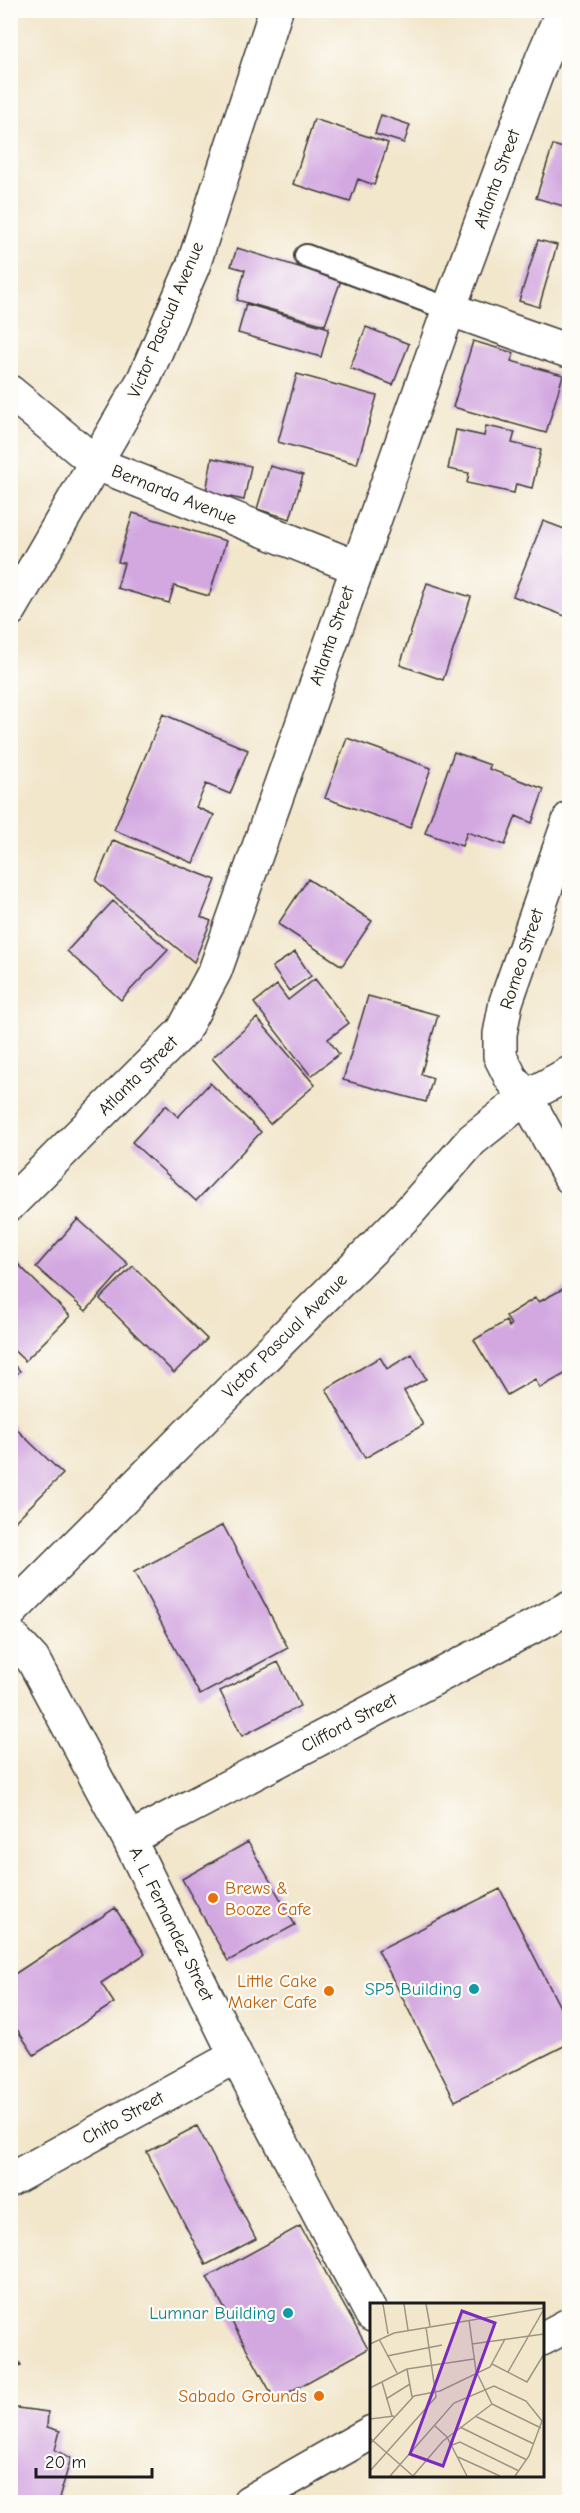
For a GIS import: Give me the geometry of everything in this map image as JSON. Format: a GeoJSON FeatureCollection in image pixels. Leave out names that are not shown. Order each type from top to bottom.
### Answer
{"type":"FeatureCollection","features":[{"type":"Feature","properties":{"kind":"street","name":"Victor Pascual Avenue"},"geometry":{"type":"LineString","coordinates":[[10,610],[97,464],[144,379],[193,266],[276,10]]}},
{"type":"Feature","properties":{"kind":"street","name":"Atlanta Street"},"geometry":{"type":"LineString","coordinates":[[10,1204],[183,1031],[214,971],[449,309],[562,10]]}},
{"type":"Feature","properties":{"kind":"street"},"geometry":{"type":"LineString","coordinates":[[449,309],[565,350]]}},
{"type":"Feature","properties":{"kind":"street","name":"Bernarda Avenue"},"geometry":{"type":"LineString","coordinates":[[10,392],[97,464],[356,567]]}},
{"type":"Feature","properties":{"kind":"street","name":"Romeo Street"},"geometry":{"type":"LineString","coordinates":[[570,818],[506,1002],[500,1034],[500,1056],[511,1078],[526,1097],[570,1177]]}},
{"type":"Feature","properties":{"kind":"street","name":"Victor Pascual Avenue"},"geometry":{"type":"LineString","coordinates":[[10,1612],[409,1212],[472,1140],[526,1097],[570,1073]]}},
{"type":"Feature","properties":{"kind":"street","name":"Clifford Street"},"geometry":{"type":"LineString","coordinates":[[129,1839],[570,1607]]}},
{"type":"Feature","properties":{"kind":"street","name":"A. L. Fernandez Street"},"geometry":{"type":"LineString","coordinates":[[10,1635],[33,1660],[129,1839],[236,2056],[370,2311]]}},
{"type":"Feature","properties":{"kind":"street","name":"Chito Street"},"geometry":{"type":"LineString","coordinates":[[10,2180],[236,2056]]}},
{"type":"Feature","properties":{"kind":"street"},"geometry":{"type":"LineString","coordinates":[[544,2338],[570,2324]]}},
{"type":"Feature","properties":{"kind":"street"},"geometry":{"type":"LineString","coordinates":[[249,2502],[370,2433]]}},
{"type":"Feature","properties":{"kind":"lane"},"geometry":{"type":"LineString","coordinates":[[306,256],[449,309]]}},
{"type":"Feature","properties":{"kind":"building"},"geometry":{"type":"Polygon","coordinates":[[[381,115],[410,125],[404,143],[375,134],[381,115]]]}},
{"type":"Feature","properties":{"kind":"building"},"geometry":{"type":"Polygon","coordinates":[[[314,119],[388,143],[374,185],[358,179],[350,202],[293,184],[314,119]]]}},
{"type":"Feature","properties":{"kind":"building"},"geometry":{"type":"Polygon","coordinates":[[[553,145],[570,150],[570,208],[536,198],[553,145]]]}},
{"type":"Feature","properties":{"kind":"building"},"geometry":{"type":"Polygon","coordinates":[[[538,240],[557,245],[539,307],[519,301],[538,240]]]}},
{"type":"Feature","properties":{"kind":"building"},"geometry":{"type":"Polygon","coordinates":[[[237,248],[341,280],[325,325],[237,300],[245,270],[231,266],[237,248]]]}},
{"type":"Feature","properties":{"kind":"building"},"geometry":{"type":"Polygon","coordinates":[[[246,304],[329,328],[321,357],[238,333],[246,304]]]}},
{"type":"Feature","properties":{"kind":"building"},"geometry":{"type":"Polygon","coordinates":[[[366,327],[409,344],[393,385],[350,368],[366,327]]]}},
{"type":"Feature","properties":{"kind":"building"},"geometry":{"type":"Polygon","coordinates":[[[473,341],[514,353],[511,361],[563,375],[546,433],[453,407],[473,341]]]}},
{"type":"Feature","properties":{"kind":"building"},"geometry":{"type":"Polygon","coordinates":[[[297,374],[377,396],[357,464],[278,442],[297,374]]]}},
{"type":"Feature","properties":{"kind":"building"},"geometry":{"type":"Polygon","coordinates":[[[486,426],[515,432],[512,443],[541,450],[532,488],[516,484],[514,493],[467,483],[469,473],[448,469],[456,430],[484,436],[486,426]]]}},
{"type":"Feature","properties":{"kind":"building"},"geometry":{"type":"Polygon","coordinates":[[[212,458],[251,466],[244,500],[206,492],[212,458]]]}},
{"type":"Feature","properties":{"kind":"building"},"geometry":{"type":"Polygon","coordinates":[[[270,466],[303,475],[290,519],[257,509],[270,466]]]}},
{"type":"Feature","properties":{"kind":"building"},"geometry":{"type":"Polygon","coordinates":[[[133,513],[226,541],[209,596],[174,586],[169,603],[117,588],[124,563],[118,562],[133,513]]]}},
{"type":"Feature","properties":{"kind":"building"},"geometry":{"type":"Polygon","coordinates":[[[543,521],[570,531],[570,618],[513,596],[543,521]]]}},
{"type":"Feature","properties":{"kind":"building"},"geometry":{"type":"Polygon","coordinates":[[[427,583],[471,597],[443,680],[400,665],[427,583]]]}},
{"type":"Feature","properties":{"kind":"building"},"geometry":{"type":"Polygon","coordinates":[[[163,714],[248,750],[230,794],[206,784],[196,807],[214,815],[193,863],[114,830],[163,714]]]}},
{"type":"Feature","properties":{"kind":"building"},"geometry":{"type":"Polygon","coordinates":[[[347,738],[431,768],[410,828],[325,798],[347,738]]]}},
{"type":"Feature","properties":{"kind":"building"},"geometry":{"type":"Polygon","coordinates":[[[454,752],[490,765],[489,769],[544,789],[532,823],[516,816],[505,845],[467,832],[462,846],[425,833],[454,752]]]}},
{"type":"Feature","properties":{"kind":"building"},"geometry":{"type":"Polygon","coordinates":[[[113,840],[216,880],[201,917],[211,921],[194,962],[96,881],[113,840]]]}},
{"type":"Feature","properties":{"kind":"building"},"geometry":{"type":"Polygon","coordinates":[[[308,879],[372,921],[342,966],[278,924],[308,879]]]}},
{"type":"Feature","properties":{"kind":"building"},"geometry":{"type":"Polygon","coordinates":[[[113,901],[168,950],[121,1000],[67,951],[113,901]]]}},
{"type":"Feature","properties":{"kind":"building"},"geometry":{"type":"Polygon","coordinates":[[[295,952],[311,976],[289,991],[272,967],[295,952]]]}},
{"type":"Feature","properties":{"kind":"building"},"geometry":{"type":"Polygon","coordinates":[[[315,979],[349,1023],[328,1039],[339,1054],[311,1076],[254,1003],[277,985],[288,1000],[315,979]]]}},
{"type":"Feature","properties":{"kind":"building"},"geometry":{"type":"Polygon","coordinates":[[[368,996],[438,1015],[421,1074],[433,1078],[426,1102],[343,1080],[368,996]]]}},
{"type":"Feature","properties":{"kind":"building"},"geometry":{"type":"Polygon","coordinates":[[[257,1018],[315,1085],[270,1124],[212,1058],[257,1018]]]}},
{"type":"Feature","properties":{"kind":"building"},"geometry":{"type":"Polygon","coordinates":[[[210,1083],[261,1132],[196,1201],[132,1142],[166,1105],[178,1117],[210,1083]]]}},
{"type":"Feature","properties":{"kind":"building"},"geometry":{"type":"Polygon","coordinates":[[[78,1219],[128,1264],[86,1311],[36,1267],[78,1219]]]}},
{"type":"Feature","properties":{"kind":"building"},"geometry":{"type":"Polygon","coordinates":[[[10,1256],[70,1316],[25,1361],[10,1347],[10,1256]]]}},
{"type":"Feature","properties":{"kind":"building"},"geometry":{"type":"Polygon","coordinates":[[[133,1266],[207,1339],[174,1373],[100,1299],[133,1266]]]}},
{"type":"Feature","properties":{"kind":"building"},"geometry":{"type":"Polygon","coordinates":[[[570,1285],[570,1371],[540,1388],[535,1379],[507,1395],[474,1340],[506,1321],[509,1327],[511,1325],[506,1316],[535,1298],[539,1302],[570,1285]]]}},
{"type":"Feature","properties":{"kind":"building"},"geometry":{"type":"Polygon","coordinates":[[[412,1354],[426,1379],[404,1391],[423,1425],[365,1458],[326,1389],[380,1357],[387,1369],[412,1354]]]}},
{"type":"Feature","properties":{"kind":"building"},"geometry":{"type":"Polygon","coordinates":[[[10,1361],[20,1371],[10,1381],[10,1361]]]}},
{"type":"Feature","properties":{"kind":"building"},"geometry":{"type":"Polygon","coordinates":[[[10,1423],[63,1474],[10,1526],[10,1423]]]}},
{"type":"Feature","properties":{"kind":"building"},"geometry":{"type":"Polygon","coordinates":[[[223,1525],[288,1648],[200,1695],[134,1572],[223,1525]]]}},
{"type":"Feature","properties":{"kind":"building"},"geometry":{"type":"Polygon","coordinates":[[[278,1662],[300,1706],[242,1736],[220,1691],[278,1662]]]}},
{"type":"Feature","properties":{"kind":"building"},"geometry":{"type":"Polygon","coordinates":[[[248,1842],[295,1925],[228,1961],[182,1879],[248,1842]]]}},
{"type":"Feature","properties":{"kind":"building","name":"SP5 Building"},"geometry":{"type":"Polygon","coordinates":[[[500,1889],[570,2027],[570,2043],[455,2101],[378,1950],[500,1889]]]}},
{"type":"Feature","properties":{"kind":"building"},"geometry":{"type":"Polygon","coordinates":[[[115,1908],[145,1954],[101,1983],[114,2003],[34,2055],[10,2019],[10,1977],[115,1908]]]}},
{"type":"Feature","properties":{"kind":"building"},"geometry":{"type":"Polygon","coordinates":[[[197,2126],[256,2239],[206,2265],[147,2152],[197,2126]]]}},
{"type":"Feature","properties":{"kind":"building","name":"Lumnar Building"},"geometry":{"type":"Polygon","coordinates":[[[300,2226],[368,2349],[275,2400],[207,2277],[300,2226]]]}},
{"type":"Feature","properties":{"kind":"building"},"geometry":{"type":"Polygon","coordinates":[[[10,2346],[21,2365],[10,2371],[10,2346]]]}},
{"type":"Feature","properties":{"kind":"building"},"geometry":{"type":"Polygon","coordinates":[[[10,2407],[48,2412],[47,2427],[60,2431],[55,2450],[71,2458],[58,2502],[10,2502],[10,2407]]]}},
{"type":"Feature","properties":{"kind":"place","name":"Brews & Booze Cafe"},"geometry":{"type":"Point","coordinates":[213,1898]}},
{"type":"Feature","properties":{"kind":"place","name":"SP5 Building"},"geometry":{"type":"Point","coordinates":[474,1989]}},
{"type":"Feature","properties":{"kind":"place","name":"Little Cake Maker Cafe"},"geometry":{"type":"Point","coordinates":[329,1991]}},
{"type":"Feature","properties":{"kind":"place","name":"Lumnar Building"},"geometry":{"type":"Point","coordinates":[288,2313]}},
{"type":"Feature","properties":{"kind":"place","name":"Sabado Grounds"},"geometry":{"type":"Point","coordinates":[319,2396]}}]}
